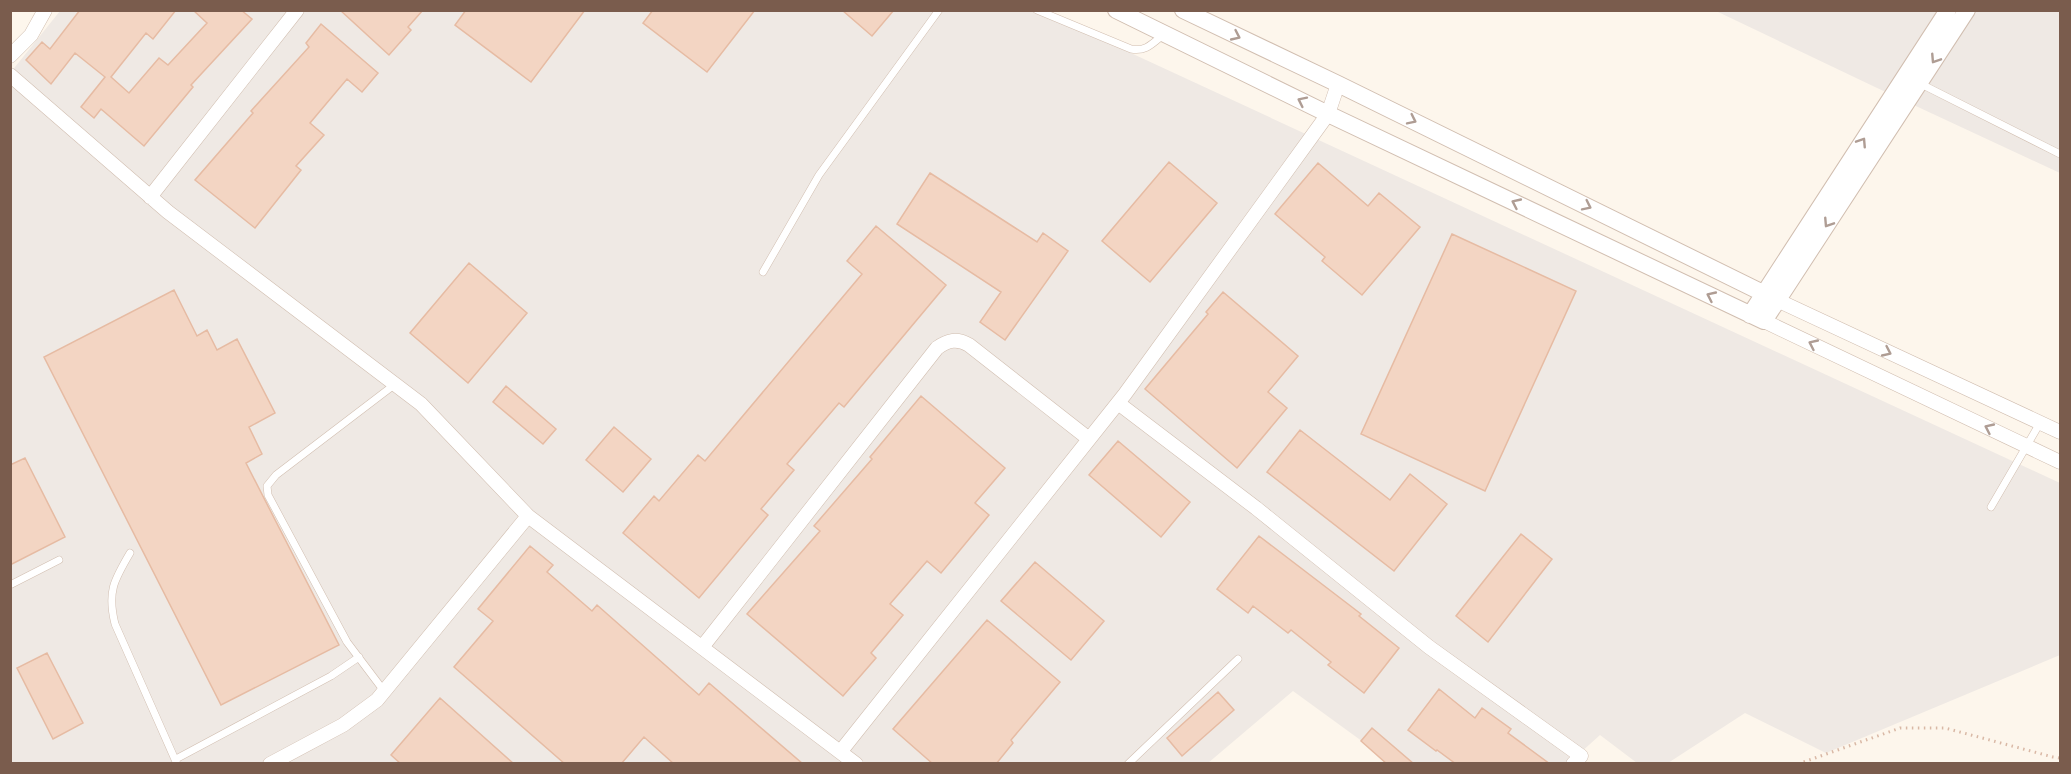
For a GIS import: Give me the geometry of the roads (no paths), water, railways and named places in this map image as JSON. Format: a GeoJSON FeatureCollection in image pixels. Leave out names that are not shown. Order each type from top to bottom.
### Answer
{"type":"FeatureCollection","features":[{"type":"Feature","properties":{"kind":"street"},"geometry":{"type":"LineString","coordinates":[[10,56],[31,35],[45,10]]}},
{"type":"Feature","properties":{"kind":"street"},"geometry":{"type":"LineString","coordinates":[[150,196],[297,10]]}},
{"type":"Feature","properties":{"kind":"street"},"geometry":{"type":"LineString","coordinates":[[1116,10],[1328,114],[2061,462]]}},
{"type":"Feature","properties":{"kind":"street"},"geometry":{"type":"LineString","coordinates":[[1183,10],[1770,296],[2061,432]]}},
{"type":"Feature","properties":{"kind":"street"},"geometry":{"type":"LineString","coordinates":[[1757,318],[1948,10]]}},
{"type":"Feature","properties":{"kind":"street"},"geometry":{"type":"LineString","coordinates":[[1770,296],[1919,84],[1967,10]]}},
{"type":"Feature","properties":{"kind":"street"},"geometry":{"type":"LineString","coordinates":[[10,75],[150,196],[393,385],[421,404],[528,516],[703,646],[856,764]]}},
{"type":"Feature","properties":{"kind":"street"},"geometry":{"type":"LineString","coordinates":[[841,751],[1118,403],[1328,114],[1338,84]]}},
{"type":"Feature","properties":{"kind":"street"},"geometry":{"type":"LineString","coordinates":[[1552,221],[1564,194]]}},
{"type":"Feature","properties":{"kind":"street"},"geometry":{"type":"LineString","coordinates":[[703,646],[937,348],[945,343],[955,340],[969,345],[1089,439]]}},
{"type":"Feature","properties":{"kind":"street"},"geometry":{"type":"LineString","coordinates":[[1118,403],[1256,508],[1429,647],[1581,756],[1573,764]]}},
{"type":"Feature","properties":{"kind":"street"},"geometry":{"type":"LineString","coordinates":[[270,764],[343,725],[376,700],[528,516]]}},
{"type":"Feature","properties":{"kind":"lane"},"geometry":{"type":"LineString","coordinates":[[762,272],[819,175],[939,10]]}},
{"type":"Feature","properties":{"kind":"lane"},"geometry":{"type":"LineString","coordinates":[[1037,10],[1131,49],[1138,50],[1148,47],[1164,34]]}},
{"type":"Feature","properties":{"kind":"lane"},"geometry":{"type":"LineString","coordinates":[[1919,84],[2061,154]]}},
{"type":"Feature","properties":{"kind":"lane"},"geometry":{"type":"LineString","coordinates":[[384,691],[347,642],[268,495],[267,486],[276,476],[393,385]]}},
{"type":"Feature","properties":{"kind":"lane"},"geometry":{"type":"LineString","coordinates":[[1991,507],[2040,423]]}},
{"type":"Feature","properties":{"kind":"lane"},"geometry":{"type":"LineString","coordinates":[[130,553],[116,575],[111,592],[111,607],[115,624],[177,761],[331,676],[359,657]]}},
{"type":"Feature","properties":{"kind":"lane"},"geometry":{"type":"LineString","coordinates":[[10,585],[59,560]]}},
{"type":"Feature","properties":{"kind":"lane"},"geometry":{"type":"LineString","coordinates":[[1128,764],[1238,659]]}}]}
